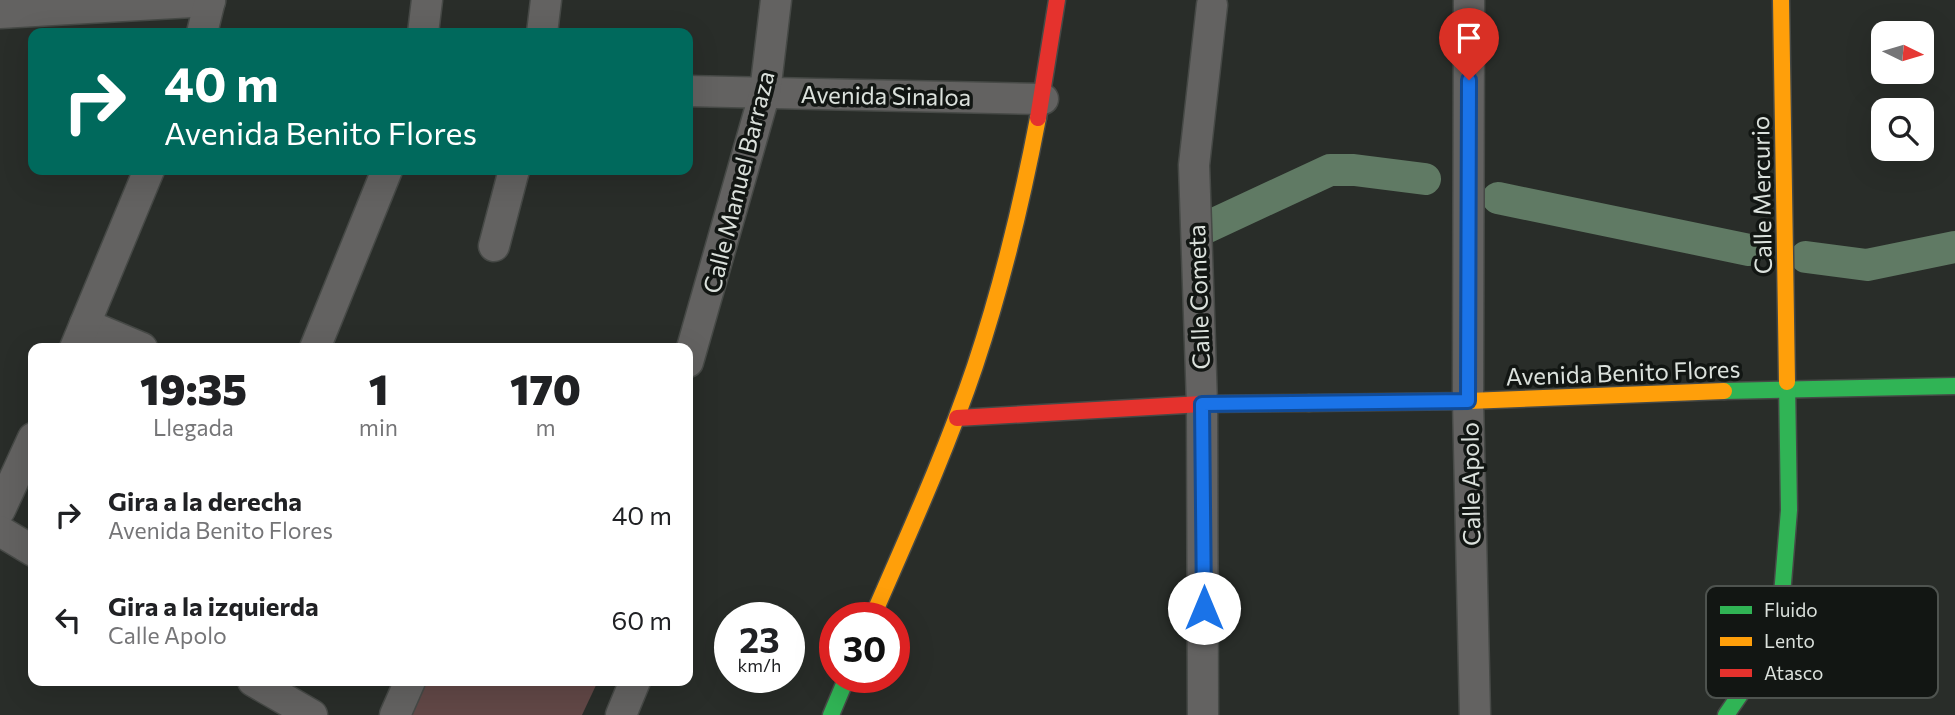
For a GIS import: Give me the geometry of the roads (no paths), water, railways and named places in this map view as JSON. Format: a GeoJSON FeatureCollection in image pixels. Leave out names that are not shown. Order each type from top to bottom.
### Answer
{"type":"FeatureCollection","features":[{"type":"Feature","properties":{"kind":"street"},"geometry":{"type":"LineString","coordinates":[[0,13],[210,0],[203,28]]}},
{"type":"Feature","properties":{"kind":"street"},"geometry":{"type":"LineString","coordinates":[[424,28],[427,0]]}},
{"type":"Feature","properties":{"kind":"street"},"geometry":{"type":"LineString","coordinates":[[543,28],[546,0]]}},
{"type":"Feature","properties":{"kind":"street","name":"Calle Manuel Barraza"},"geometry":{"type":"LineString","coordinates":[[693,344],[765,92],[776,0]]}},
{"type":"Feature","properties":{"kind":"street"},"geometry":{"type":"LineString","coordinates":[[879,602],[957,418],[988,328],[1012,240],[1043,99],[1057,0]]}},
{"type":"Feature","properties":{"kind":"street","name":"Calle Apolo"},"geometry":{"type":"LineString","coordinates":[[1469,0],[1468,401],[1475,715]]}},
{"type":"Feature","properties":{"kind":"street","name":"Calle Mercurio"},"geometry":{"type":"LineString","coordinates":[[1780,0],[1789,510],[1783,586]]}},
{"type":"Feature","properties":{"kind":"street","name":"Calle Cometa"},"geometry":{"type":"LineString","coordinates":[[1203,715],[1202,404],[1194,165],[1212,5]]}},
{"type":"Feature","properties":{"kind":"street","name":"Avenida Sinaloa"},"geometry":{"type":"LineString","coordinates":[[693,91],[1043,99]]}},
{"type":"Feature","properties":{"kind":"street"},"geometry":{"type":"LineString","coordinates":[[116,343],[80,336],[147,175]]}},
{"type":"Feature","properties":{"kind":"street"},"geometry":{"type":"LineString","coordinates":[[317,343],[385,175]]}},
{"type":"Feature","properties":{"kind":"street"},"geometry":{"type":"LineString","coordinates":[[494,246],[513,175]]}},
{"type":"Feature","properties":{"kind":"street","name":"Avenida Benito Flores"},"geometry":{"type":"LineString","coordinates":[[957,418],[1202,404],[1468,401],[1788,388],[1955,386]]}},
{"type":"Feature","properties":{"kind":"street"},"geometry":{"type":"LineString","coordinates":[[0,510],[28,449]]}},
{"type":"Feature","properties":{"kind":"street"},"geometry":{"type":"LineString","coordinates":[[0,531],[28,548]]}},
{"type":"Feature","properties":{"kind":"street"},"geometry":{"type":"LineString","coordinates":[[262,686],[312,715]]}},
{"type":"Feature","properties":{"kind":"street"},"geometry":{"type":"LineString","coordinates":[[395,715],[408,686]]}},
{"type":"Feature","properties":{"kind":"street"},"geometry":{"type":"LineString","coordinates":[[621,715],[633,686]]}},
{"type":"Feature","properties":{"kind":"street","name":"Calle Mercurio"},"geometry":{"type":"LineString","coordinates":[[1726,715],[1738,698]]}},
{"type":"Feature","properties":{"kind":"waterway"},"geometry":{"type":"LineString","coordinates":[[1201,230],[1330,170],[1354,170],[1425,179]]}},
{"type":"Feature","properties":{"kind":"waterway"},"geometry":{"type":"LineString","coordinates":[[1498,198],[1749,250]]}},
{"type":"Feature","properties":{"kind":"waterway"},"geometry":{"type":"LineString","coordinates":[[1806,257],[1867,265],[1955,247]]}}]}
